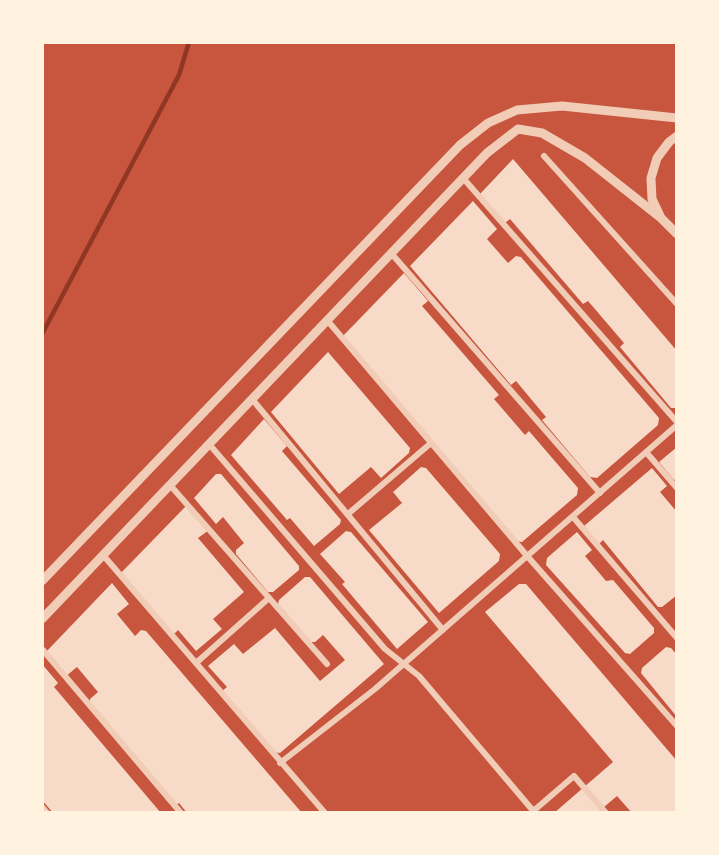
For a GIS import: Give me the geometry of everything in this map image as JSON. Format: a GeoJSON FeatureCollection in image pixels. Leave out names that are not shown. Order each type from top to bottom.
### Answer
{"type":"FeatureCollection","features":[{"type":"Feature","properties":{"kind":"street"},"geometry":{"type":"LineString","coordinates":[[42,581],[460,145],[488,123],[517,110],[562,106],[677,118]]}},
{"type":"Feature","properties":{"kind":"street"},"geometry":{"type":"LineString","coordinates":[[42,619],[487,153],[518,129],[542,133],[585,159],[661,218],[675,233],[677,242]]}},
{"type":"Feature","properties":{"kind":"street"},"geometry":{"type":"LineString","coordinates":[[661,218],[652,199],[651,178],[657,158],[669,142],[677,136]]}},
{"type":"Feature","properties":{"kind":"street"},"geometry":{"type":"LineString","coordinates":[[544,156],[677,304]]}},
{"type":"Feature","properties":{"kind":"street"},"geometry":{"type":"LineString","coordinates":[[280,763],[405,663],[677,424],[463,178]]}},
{"type":"Feature","properties":{"kind":"street"},"geometry":{"type":"LineString","coordinates":[[391,253],[600,493]]}},
{"type":"Feature","properties":{"kind":"street"},"geometry":{"type":"LineString","coordinates":[[327,320],[528,557],[677,726]]}},
{"type":"Feature","properties":{"kind":"street"},"geometry":{"type":"LineString","coordinates":[[252,399],[443,630]]}},
{"type":"Feature","properties":{"kind":"street"},"geometry":{"type":"LineString","coordinates":[[348,514],[431,443]]}},
{"type":"Feature","properties":{"kind":"street"},"geometry":{"type":"LineString","coordinates":[[209,444],[385,649],[405,663],[533,812],[574,776],[606,813]]}},
{"type":"Feature","properties":{"kind":"street"},"geometry":{"type":"LineString","coordinates":[[646,452],[677,488]]}},
{"type":"Feature","properties":{"kind":"street"},"geometry":{"type":"LineString","coordinates":[[170,485],[327,664]]}},
{"type":"Feature","properties":{"kind":"street"},"geometry":{"type":"LineString","coordinates":[[573,517],[677,638]]}},
{"type":"Feature","properties":{"kind":"street"},"geometry":{"type":"LineString","coordinates":[[103,555],[325,813]]}},
{"type":"Feature","properties":{"kind":"street"},"geometry":{"type":"LineString","coordinates":[[196,663],[269,598]]}},
{"type":"Feature","properties":{"kind":"street"},"geometry":{"type":"LineString","coordinates":[[42,649],[181,813]]}},
{"type":"Feature","properties":{"kind":"street"},"geometry":{"type":"LineString","coordinates":[[42,807],[47,813]]}},
{"type":"Feature","properties":{"kind":"building"},"geometry":{"type":"Polygon","coordinates":[[[513,159],[677,351],[677,408],[671,408],[620,347],[624,343],[588,301],[583,304],[510,219],[505,223],[480,194],[513,159]]]}},
{"type":"Feature","properties":{"kind":"building"},"geometry":{"type":"Polygon","coordinates":[[[473,201],[497,229],[487,239],[508,263],[516,256],[521,257],[659,418],[658,425],[597,478],[590,477],[542,420],[546,417],[516,381],[511,385],[410,266],[473,201]]]}},
{"type":"Feature","properties":{"kind":"building"},"geometry":{"type":"Polygon","coordinates":[[[404,273],[428,301],[422,306],[499,395],[494,399],[525,435],[529,431],[578,488],[577,495],[522,542],[515,541],[341,338],[404,273]]]}},
{"type":"Feature","properties":{"kind":"building"},"geometry":{"type":"Polygon","coordinates":[[[328,352],[410,448],[409,453],[381,478],[371,467],[339,494],[271,412],[328,352]]]}},
{"type":"Feature","properties":{"kind":"building"},"geometry":{"type":"Polygon","coordinates":[[[264,419],[287,446],[282,451],[341,520],[340,524],[314,546],[290,518],[287,520],[231,455],[264,419]]]}},
{"type":"Feature","properties":{"kind":"building"},"geometry":{"type":"Polygon","coordinates":[[[677,447],[677,478],[674,480],[659,462],[677,447]]]}},
{"type":"Feature","properties":{"kind":"building"},"geometry":{"type":"Polygon","coordinates":[[[421,467],[426,468],[500,554],[499,561],[439,613],[369,530],[402,503],[393,492],[421,467]]]}},
{"type":"Feature","properties":{"kind":"building"},"geometry":{"type":"Polygon","coordinates":[[[652,468],[667,486],[660,492],[677,512],[677,595],[662,607],[658,607],[603,540],[599,544],[584,526],[652,468]]]}},
{"type":"Feature","properties":{"kind":"building"},"geometry":{"type":"Polygon","coordinates":[[[216,474],[221,474],[299,566],[299,570],[273,592],[268,592],[236,554],[236,550],[244,543],[223,517],[216,524],[194,498],[216,474]]]}},
{"type":"Feature","properties":{"kind":"building"},"geometry":{"type":"Polygon","coordinates":[[[187,505],[209,530],[198,538],[244,592],[213,619],[222,629],[196,651],[178,630],[173,635],[118,576],[187,505]]]}},
{"type":"Feature","properties":{"kind":"building"},"geometry":{"type":"Polygon","coordinates":[[[346,531],[351,532],[428,622],[397,649],[320,554],[346,531]]]}},
{"type":"Feature","properties":{"kind":"building"},"geometry":{"type":"Polygon","coordinates":[[[577,532],[592,550],[585,556],[606,581],[613,580],[654,628],[654,633],[630,654],[625,653],[546,565],[547,558],[577,532]]]}},
{"type":"Feature","properties":{"kind":"building"},"geometry":{"type":"Polygon","coordinates":[[[305,577],[310,577],[384,664],[280,753],[273,752],[221,692],[227,687],[208,666],[234,644],[243,654],[275,628],[320,681],[345,660],[323,635],[315,642],[311,642],[278,604],[279,600],[305,577]]]}},
{"type":"Feature","properties":{"kind":"building"},"geometry":{"type":"Polygon","coordinates":[[[112,583],[129,604],[117,614],[135,636],[141,630],[146,631],[302,813],[187,813],[179,803],[176,805],[90,704],[90,699],[98,692],[77,667],[65,677],[45,653],[112,583]]]}},
{"type":"Feature","properties":{"kind":"building"},"geometry":{"type":"Polygon","coordinates":[[[519,584],[526,584],[677,761],[677,813],[632,813],[617,796],[597,813],[554,813],[613,762],[485,612],[519,584]]]}},
{"type":"Feature","properties":{"kind":"building"},"geometry":{"type":"Polygon","coordinates":[[[666,647],[671,648],[677,655],[677,717],[641,673],[642,668],[666,647]]]}},
{"type":"Feature","properties":{"kind":"building"},"geometry":{"type":"Polygon","coordinates":[[[42,664],[58,683],[54,687],[161,813],[53,813],[42,800],[42,664]]]}},
{"type":"Feature","properties":{"kind":"waterway"},"geometry":{"type":"LineString","coordinates":[[42,334],[179,75],[189,42]]}}]}
